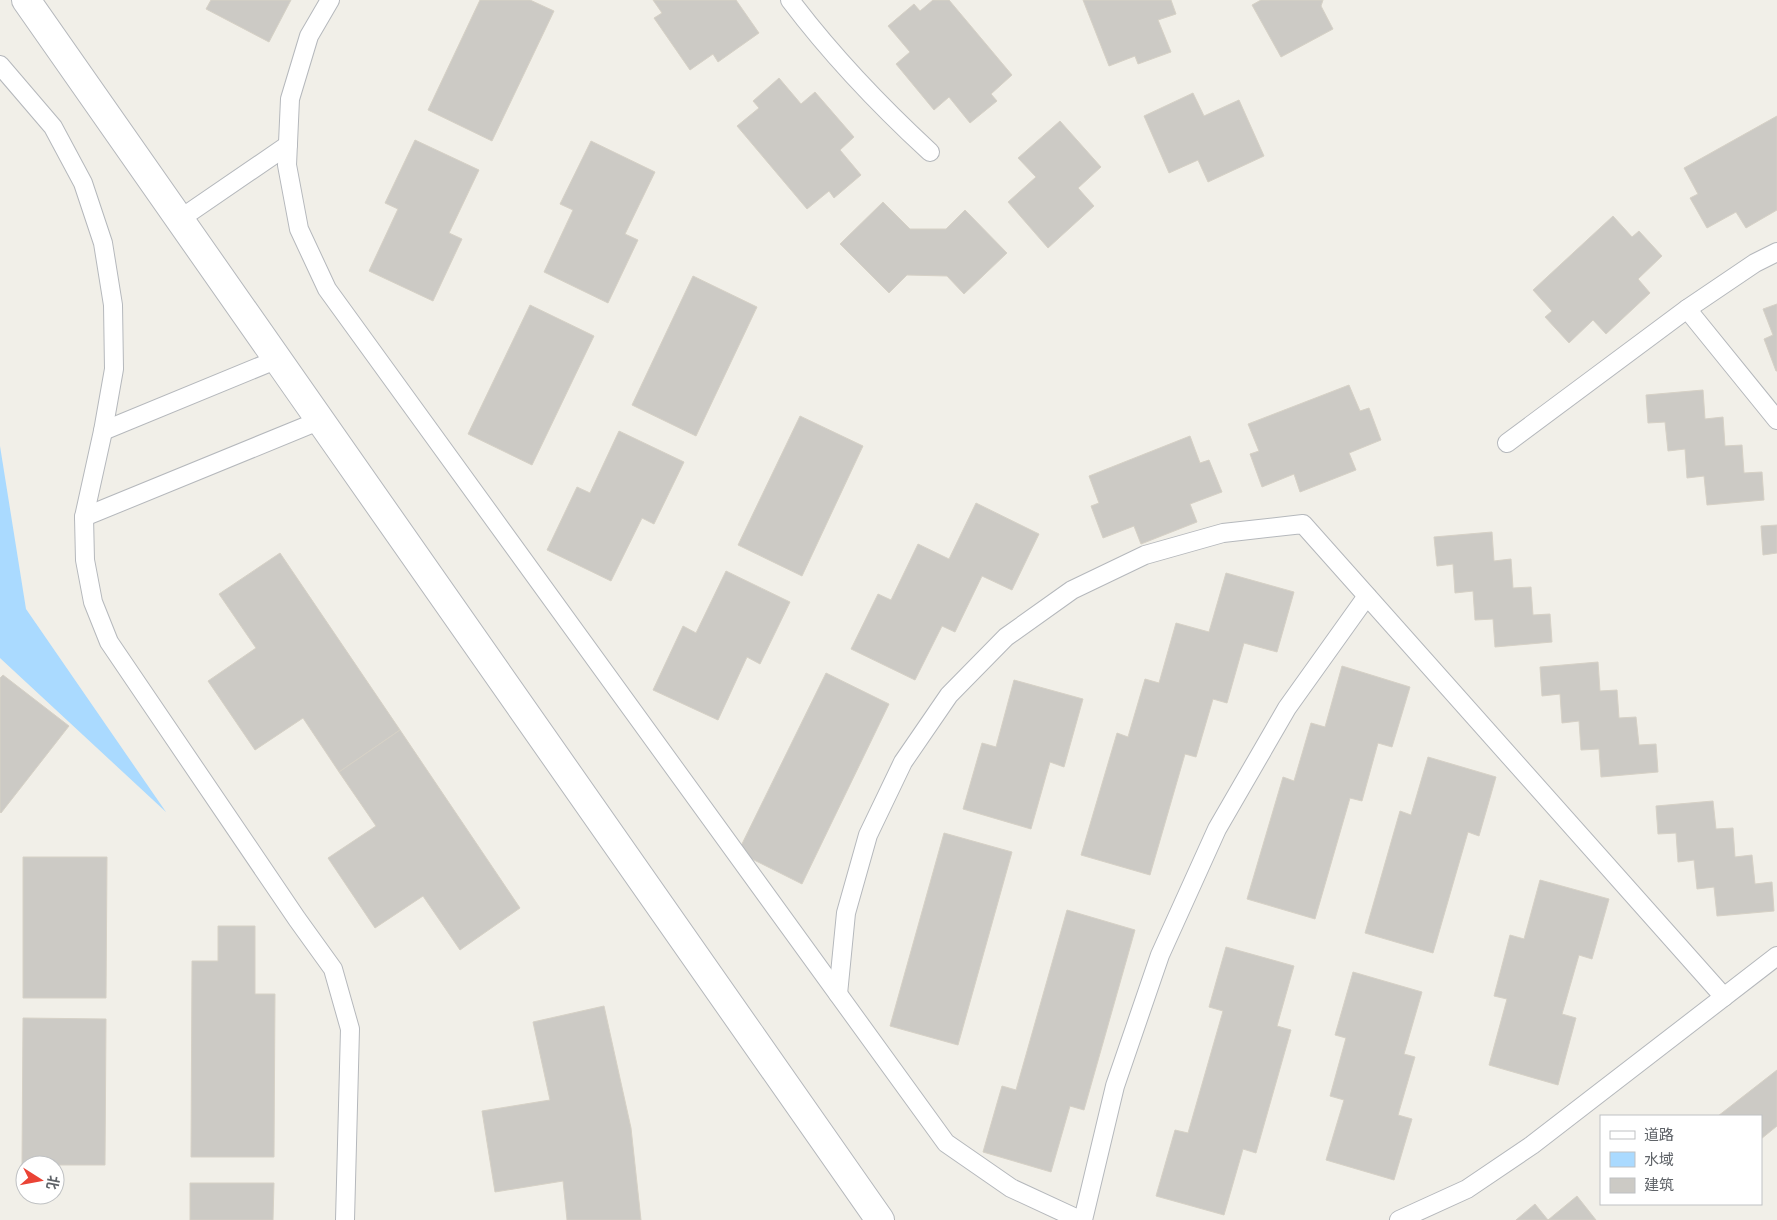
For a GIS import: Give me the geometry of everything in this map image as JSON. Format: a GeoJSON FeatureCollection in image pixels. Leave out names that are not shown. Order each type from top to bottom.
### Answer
{"type":"FeatureCollection","features":[{"type":"Feature","properties":{"kind":"street"},"geometry":{"type":"LineString","coordinates":[[26,0],[880,1220]]}},
{"type":"Feature","properties":{"kind":"lane"},"geometry":{"type":"LineString","coordinates":[[330,0],[309,36],[290,99],[287,165],[299,229],[327,289],[946,1143],[1011,1188],[1082,1220],[1115,1086],[1134,1030],[1160,955],[1217,829],[1287,708],[1367,596]]}},
{"type":"Feature","properties":{"kind":"lane"},"geometry":{"type":"LineString","coordinates":[[790,0],[851,76],[930,152]]}},
{"type":"Feature","properties":{"kind":"lane"},"geometry":{"type":"LineString","coordinates":[[0,64],[53,127],[83,183],[103,243],[113,305],[114,369],[104,431],[84,517],[85,560],[93,602],[109,642],[332,969],[350,1028],[345,1220]]}},
{"type":"Feature","properties":{"kind":"lane"},"geometry":{"type":"LineString","coordinates":[[180,219],[288,146]]}},
{"type":"Feature","properties":{"kind":"lane"},"geometry":{"type":"LineString","coordinates":[[1507,443],[1687,309],[1755,263],[1777,252]]}},
{"type":"Feature","properties":{"kind":"lane"},"geometry":{"type":"LineString","coordinates":[[1687,309],[1777,420]]}},
{"type":"Feature","properties":{"kind":"lane"},"geometry":{"type":"LineString","coordinates":[[104,431],[278,359]]}},
{"type":"Feature","properties":{"kind":"lane"},"geometry":{"type":"LineString","coordinates":[[84,517],[321,420]]}},
{"type":"Feature","properties":{"kind":"lane"},"geometry":{"type":"LineString","coordinates":[[838,994],[846,913],[868,835],[902,762],[949,695],[1006,637],[1072,590],[1145,555],[1223,532],[1303,524],[1724,997]]}},
{"type":"Feature","properties":{"kind":"lane"},"geometry":{"type":"LineString","coordinates":[[1399,1220],[1466,1189],[1532,1145],[1777,956]]}},
{"type":"Feature","properties":{"kind":"water"},"geometry":{"type":"Polygon","coordinates":[[[0,446],[26,609],[166,812],[0,658],[0,446]]]}},
{"type":"Feature","properties":{"kind":"building"},"geometry":{"type":"Polygon","coordinates":[[[211,0],[291,0],[269,42],[206,9],[211,0]]]}},
{"type":"Feature","properties":{"kind":"building"},"geometry":{"type":"Polygon","coordinates":[[[480,0],[530,0],[554,11],[492,141],[428,110],[480,0]]]}},
{"type":"Feature","properties":{"kind":"building"},"geometry":{"type":"Polygon","coordinates":[[[653,0],[736,0],[759,33],[718,62],[713,54],[690,70],[654,18],[662,13],[653,0]]]}},
{"type":"Feature","properties":{"kind":"building"},"geometry":{"type":"Polygon","coordinates":[[[933,0],[949,0],[1012,75],[991,94],[997,101],[970,123],[949,97],[934,110],[896,64],[910,52],[888,26],[914,4],[920,11],[933,0]]]}},
{"type":"Feature","properties":{"kind":"building"},"geometry":{"type":"Polygon","coordinates":[[[1083,0],[1171,0],[1176,14],[1158,20],[1171,52],[1138,64],[1135,56],[1109,66],[1083,0]]]}},
{"type":"Feature","properties":{"kind":"building"},"geometry":{"type":"Polygon","coordinates":[[[1261,0],[1323,0],[1321,6],[1333,29],[1281,57],[1252,5],[1261,0]]]}},
{"type":"Feature","properties":{"kind":"building"},"geometry":{"type":"Polygon","coordinates":[[[779,78],[801,104],[815,92],[854,137],[840,150],[861,175],[834,198],[829,191],[807,209],[737,126],[759,108],[753,101],[779,78]]]}},
{"type":"Feature","properties":{"kind":"building"},"geometry":{"type":"Polygon","coordinates":[[[1193,93],[1204,116],[1239,100],[1264,156],[1208,182],[1198,160],[1169,173],[1144,116],[1193,93]]]}},
{"type":"Feature","properties":{"kind":"building"},"geometry":{"type":"Polygon","coordinates":[[[1777,116],[1777,210],[1746,228],[1736,212],[1707,228],[1690,198],[1698,194],[1684,168],[1777,116]]]}},
{"type":"Feature","properties":{"kind":"building"},"geometry":{"type":"Polygon","coordinates":[[[1060,121],[1101,167],[1078,188],[1094,206],[1048,248],[1008,202],[1036,177],[1018,158],[1060,121]]]}},
{"type":"Feature","properties":{"kind":"building"},"geometry":{"type":"Polygon","coordinates":[[[415,140],[479,170],[449,233],[462,239],[433,301],[369,271],[398,209],[385,203],[415,140]]]}},
{"type":"Feature","properties":{"kind":"building"},"geometry":{"type":"Polygon","coordinates":[[[591,141],[655,172],[625,234],[638,240],[608,303],[544,272],[573,210],[560,204],[591,141]]]}},
{"type":"Feature","properties":{"kind":"building"},"geometry":{"type":"Polygon","coordinates":[[[883,202],[910,229],[946,229],[965,210],[1007,253],[964,294],[947,276],[907,275],[889,293],[840,244],[883,202]]]}},
{"type":"Feature","properties":{"kind":"building"},"geometry":{"type":"Polygon","coordinates":[[[1613,216],[1632,237],[1639,231],[1662,256],[1638,279],[1650,293],[1606,334],[1593,320],[1569,343],[1545,317],[1552,311],[1533,290],[1613,216]]]}},
{"type":"Feature","properties":{"kind":"building"},"geometry":{"type":"Polygon","coordinates":[[[693,276],[757,307],[696,436],[632,405],[693,276]]]}},
{"type":"Feature","properties":{"kind":"building"},"geometry":{"type":"Polygon","coordinates":[[[1777,304],[1776,371],[1764,339],[1773,335],[1763,309],[1777,304]]]}},
{"type":"Feature","properties":{"kind":"building"},"geometry":{"type":"Polygon","coordinates":[[[530,305],[594,336],[532,465],[468,434],[530,305]]]}},
{"type":"Feature","properties":{"kind":"building"},"geometry":{"type":"Polygon","coordinates":[[[1349,385],[1360,411],[1369,408],[1381,440],[1349,453],[1356,470],[1300,492],[1294,474],[1262,487],[1250,454],[1259,451],[1248,424],[1349,385]]]}},
{"type":"Feature","properties":{"kind":"building"},"geometry":{"type":"Polygon","coordinates":[[[1703,390],[1705,419],[1723,417],[1725,446],[1742,445],[1744,473],[1762,472],[1764,500],[1707,505],[1704,476],[1687,478],[1685,449],[1668,451],[1665,422],[1648,423],[1646,395],[1703,390]]]}},
{"type":"Feature","properties":{"kind":"building"},"geometry":{"type":"Polygon","coordinates":[[[800,416],[863,446],[802,576],[738,545],[800,416]]]}},
{"type":"Feature","properties":{"kind":"building"},"geometry":{"type":"Polygon","coordinates":[[[619,431],[684,462],[654,524],[642,518],[611,581],[547,550],[577,487],[590,493],[619,431]]]}},
{"type":"Feature","properties":{"kind":"building"},"geometry":{"type":"Polygon","coordinates":[[[1190,436],[1200,463],[1209,460],[1222,492],[1190,504],[1197,522],[1141,544],[1134,526],[1103,538],[1091,506],[1099,503],[1089,476],[1190,436]]]}},
{"type":"Feature","properties":{"kind":"building"},"geometry":{"type":"Polygon","coordinates":[[[976,503],[1039,534],[1012,590],[982,576],[955,632],[942,626],[915,680],[851,649],[878,594],[891,600],[918,544],[949,559],[976,503]]]}},
{"type":"Feature","properties":{"kind":"building"},"geometry":{"type":"Polygon","coordinates":[[[1777,525],[1777,553],[1763,555],[1761,526],[1777,525]]]}},
{"type":"Feature","properties":{"kind":"building"},"geometry":{"type":"Polygon","coordinates":[[[1492,532],[1494,561],[1511,559],[1513,588],[1531,587],[1533,615],[1550,614],[1552,642],[1495,647],[1493,619],[1475,620],[1473,591],[1455,593],[1453,564],[1437,566],[1434,537],[1492,532]]]}},
{"type":"Feature","properties":{"kind":"building"},"geometry":{"type":"Polygon","coordinates":[[[280,553],[400,730],[339,772],[303,718],[255,750],[208,681],[256,648],[219,594],[280,553]]]}},
{"type":"Feature","properties":{"kind":"building"},"geometry":{"type":"Polygon","coordinates":[[[726,571],[790,602],[760,664],[747,657],[718,720],[653,690],[683,626],[696,633],[726,571]]]}},
{"type":"Feature","properties":{"kind":"building"},"geometry":{"type":"Polygon","coordinates":[[[1226,573],[1294,592],[1277,652],[1244,643],[1227,703],[1213,699],[1196,757],[1185,754],[1150,875],[1081,855],[1117,733],[1128,737],[1145,679],[1159,683],[1176,623],[1209,632],[1226,573]]]}},
{"type":"Feature","properties":{"kind":"building"},"geometry":{"type":"Polygon","coordinates":[[[1598,662],[1600,691],[1617,690],[1619,718],[1636,717],[1639,745],[1656,744],[1658,772],[1601,777],[1599,749],[1581,750],[1579,721],[1562,723],[1560,694],[1542,696],[1540,667],[1598,662]]]}},
{"type":"Feature","properties":{"kind":"building"},"geometry":{"type":"Polygon","coordinates":[[[1342,666],[1410,687],[1392,747],[1378,743],[1362,801],[1350,798],[1315,919],[1247,899],[1283,777],[1294,781],[1311,723],[1325,727],[1342,666]]]}},
{"type":"Feature","properties":{"kind":"building"},"geometry":{"type":"Polygon","coordinates":[[[826,673],[889,704],[802,884],[738,852],[826,673]]]}},
{"type":"Feature","properties":{"kind":"building"},"geometry":{"type":"Polygon","coordinates":[[[3,675],[69,726],[1,813],[0,678],[3,675]]]}},
{"type":"Feature","properties":{"kind":"building"},"geometry":{"type":"Polygon","coordinates":[[[1014,680],[1083,699],[1064,767],[1050,762],[1031,829],[963,809],[982,743],[996,747],[1014,680]]]}},
{"type":"Feature","properties":{"kind":"building"},"geometry":{"type":"Polygon","coordinates":[[[400,730],[520,908],[460,950],[423,896],[375,928],[328,858],[376,826],[339,772],[400,730]]]}},
{"type":"Feature","properties":{"kind":"building"},"geometry":{"type":"Polygon","coordinates":[[[1428,757],[1496,777],[1479,836],[1468,832],[1433,953],[1365,933],[1400,811],[1411,815],[1428,757]]]}},
{"type":"Feature","properties":{"kind":"building"},"geometry":{"type":"Polygon","coordinates":[[[1713,801],[1716,829],[1733,828],[1735,857],[1752,855],[1755,884],[1772,882],[1774,911],[1717,916],[1714,887],[1697,889],[1694,860],[1678,862],[1676,833],[1658,834],[1656,806],[1713,801]]]}},
{"type":"Feature","properties":{"kind":"building"},"geometry":{"type":"Polygon","coordinates":[[[944,833],[1012,852],[958,1045],[890,1026],[944,833]]]}},
{"type":"Feature","properties":{"kind":"building"},"geometry":{"type":"Polygon","coordinates":[[[23,857],[107,857],[106,998],[23,998],[23,857]]]}},
{"type":"Feature","properties":{"kind":"building"},"geometry":{"type":"Polygon","coordinates":[[[1540,880],[1609,899],[1592,959],[1579,955],[1562,1014],[1576,1018],[1558,1085],[1489,1065],[1507,999],[1494,996],[1510,935],[1524,939],[1540,880]]]}},
{"type":"Feature","properties":{"kind":"building"},"geometry":{"type":"Polygon","coordinates":[[[1067,910],[1135,930],[1084,1110],[1070,1106],[1051,1172],[983,1152],[1002,1086],[1016,1090],[1067,910]]]}},
{"type":"Feature","properties":{"kind":"building"},"geometry":{"type":"Polygon","coordinates":[[[218,926],[255,926],[255,994],[275,994],[274,1157],[191,1157],[192,961],[218,961],[218,926]]]}},
{"type":"Feature","properties":{"kind":"building"},"geometry":{"type":"Polygon","coordinates":[[[1226,947],[1294,966],[1277,1026],[1291,1030],[1256,1153],[1243,1149],[1224,1215],[1156,1196],[1175,1130],[1188,1133],[1223,1011],[1209,1007],[1226,947]]]}},
{"type":"Feature","properties":{"kind":"building"},"geometry":{"type":"Polygon","coordinates":[[[1353,972],[1422,992],[1404,1054],[1415,1057],[1398,1115],[1412,1119],[1394,1180],[1326,1160],[1344,1100],[1330,1096],[1346,1038],[1335,1035],[1353,972]]]}},
{"type":"Feature","properties":{"kind":"building"},"geometry":{"type":"Polygon","coordinates":[[[604,1006],[631,1128],[641,1220],[567,1220],[563,1181],[495,1192],[482,1111],[550,1100],[533,1022],[604,1006]]]}},
{"type":"Feature","properties":{"kind":"building"},"geometry":{"type":"Polygon","coordinates":[[[23,1018],[106,1019],[105,1165],[65,1165],[65,1155],[22,1155],[23,1018]]]}},
{"type":"Feature","properties":{"kind":"building"},"geometry":{"type":"Polygon","coordinates":[[[1777,1070],[1777,1126],[1762,1138],[1762,1115],[1719,1115],[1777,1070]]]}},
{"type":"Feature","properties":{"kind":"building"},"geometry":{"type":"Polygon","coordinates":[[[190,1183],[274,1183],[273,1220],[190,1220],[190,1183]]]}},
{"type":"Feature","properties":{"kind":"building"},"geometry":{"type":"Polygon","coordinates":[[[1577,1196],[1596,1220],[1548,1220],[1577,1196]]]}},
{"type":"Feature","properties":{"kind":"building"},"geometry":{"type":"Polygon","coordinates":[[[1535,1204],[1548,1220],[1516,1220],[1535,1204]]]}}]}
